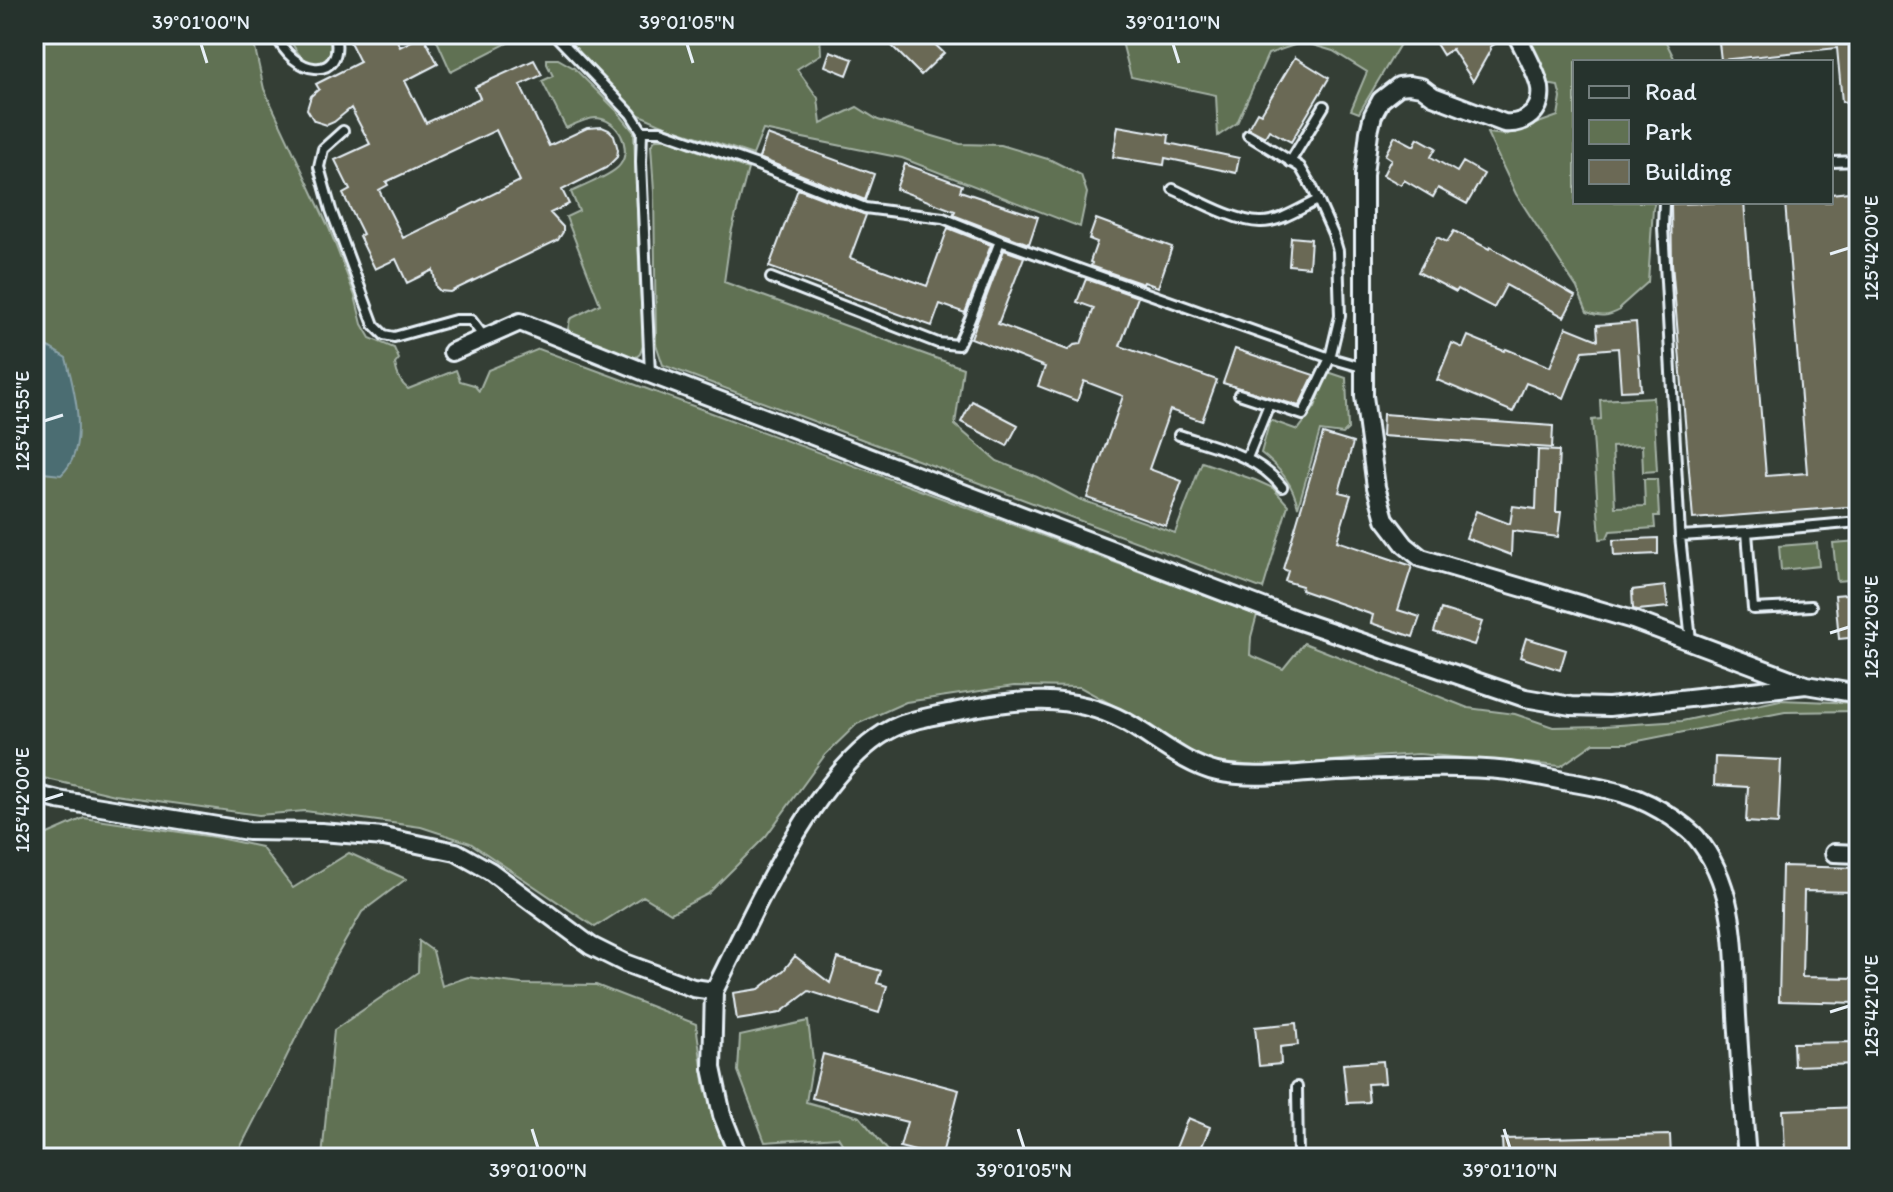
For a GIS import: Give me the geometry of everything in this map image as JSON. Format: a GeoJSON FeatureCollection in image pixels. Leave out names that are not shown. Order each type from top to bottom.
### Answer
{"type":"FeatureCollection","features":[{"type":"Feature","properties":{"kind":"street"},"geometry":{"type":"LineString","coordinates":[[1516,34],[1540,88],[1536,111],[1527,120],[1515,124],[1504,123],[1433,96],[1421,87],[1409,85],[1399,86],[1387,94],[1373,115],[1364,175],[1364,396],[1376,487],[1385,519],[1405,545],[1421,558],[1633,620],[1806,685],[1859,694]]}},
{"type":"Feature","properties":{"kind":"street"},"geometry":{"type":"LineString","coordinates":[[452,352],[520,322],[1297,620],[1525,698],[1571,706],[1609,707],[1806,685]]}},
{"type":"Feature","properties":{"kind":"street"},"geometry":{"type":"LineString","coordinates":[[739,1158],[722,1115],[712,1068],[714,991],[781,860],[811,811],[866,745],[900,725],[988,705],[1045,699],[1076,702],[1099,709],[1215,772],[1246,775],[1458,768],[1511,772],[1624,792],[1649,802],[1693,833],[1709,853],[1725,891],[1731,921],[1747,1158]]}},
{"type":"Feature","properties":{"kind":"street"},"geometry":{"type":"LineString","coordinates":[[34,794],[248,831],[384,837],[456,852],[490,871],[591,946],[625,963],[693,988],[714,991]]}},
{"type":"Feature","properties":{"kind":"street"},"geometry":{"type":"LineString","coordinates":[[1834,853],[1859,854]]}},
{"type":"Feature","properties":{"kind":"lane"},"geometry":{"type":"LineString","coordinates":[[276,34],[289,57],[307,68],[318,69],[334,58],[335,34]]}},
{"type":"Feature","properties":{"kind":"lane"},"geometry":{"type":"LineString","coordinates":[[554,34],[631,114],[642,131],[650,374]]}},
{"type":"Feature","properties":{"kind":"lane"},"geometry":{"type":"LineString","coordinates":[[1290,162],[1324,106]]}},
{"type":"Feature","properties":{"kind":"lane"},"geometry":{"type":"LineString","coordinates":[[343,131],[323,149],[319,167],[331,210],[374,325],[384,335],[394,337],[455,320],[471,320],[484,338]]}},
{"type":"Feature","properties":{"kind":"lane"},"geometry":{"type":"LineString","coordinates":[[642,131],[661,131],[865,208],[943,218],[1000,241],[1365,368]]}},
{"type":"Feature","properties":{"kind":"lane"},"geometry":{"type":"LineString","coordinates":[[1239,394],[1303,415],[1330,358],[1340,316],[1338,251],[1318,200],[1300,167],[1248,135]]}},
{"type":"Feature","properties":{"kind":"lane"},"geometry":{"type":"LineString","coordinates":[[1833,162],[1859,161]]}},
{"type":"Feature","properties":{"kind":"lane"},"geometry":{"type":"LineString","coordinates":[[1173,189],[1239,218],[1260,222],[1275,220],[1318,200]]}},
{"type":"Feature","properties":{"kind":"lane"},"geometry":{"type":"LineString","coordinates":[[1664,204],[1680,536],[1691,642]]}},
{"type":"Feature","properties":{"kind":"lane"},"geometry":{"type":"LineString","coordinates":[[771,278],[938,343],[958,345],[1000,241]]}},
{"type":"Feature","properties":{"kind":"lane"},"geometry":{"type":"LineString","coordinates":[[1247,458],[1269,404]]}},
{"type":"Feature","properties":{"kind":"lane"},"geometry":{"type":"LineString","coordinates":[[1179,435],[1247,458],[1272,474],[1282,487]]}},
{"type":"Feature","properties":{"kind":"lane"},"geometry":{"type":"LineString","coordinates":[[1680,536],[1859,522]]}},
{"type":"Feature","properties":{"kind":"lane"},"geometry":{"type":"LineString","coordinates":[[1747,532],[1753,609],[1811,606]]}},
{"type":"Feature","properties":{"kind":"lane"},"geometry":{"type":"LineString","coordinates":[[1297,1087],[1298,1158]]}},
{"type":"Feature","properties":{"kind":"green space"},"geometry":{"type":"Polygon","coordinates":[[[34,34],[254,34],[264,89],[329,228],[355,296],[362,324],[370,338],[394,348],[399,359],[395,364],[398,375],[408,389],[456,370],[460,381],[474,385],[479,391],[488,370],[539,349],[1257,615],[1250,655],[1283,669],[1304,643],[1468,708],[1515,714],[1553,727],[1682,721],[1780,700],[1859,703],[1859,711],[1785,712],[1628,743],[1594,743],[1561,766],[1418,754],[1270,767],[1219,763],[1177,746],[1142,721],[1080,687],[1014,686],[906,702],[857,724],[825,755],[766,836],[708,894],[671,913],[643,896],[595,927],[470,843],[421,827],[305,811],[259,815],[115,795],[39,777],[34,775],[34,34]]]}},
{"type":"Feature","properties":{"kind":"green space"},"geometry":{"type":"Polygon","coordinates":[[[289,34],[333,34],[327,57],[321,62],[307,61],[293,46],[289,34]]]}},
{"type":"Feature","properties":{"kind":"green space"},"geometry":{"type":"Polygon","coordinates":[[[434,34],[525,34],[451,72],[434,34]]]}},
{"type":"Feature","properties":{"kind":"green space"},"geometry":{"type":"Polygon","coordinates":[[[562,34],[820,34],[821,54],[797,69],[818,98],[821,124],[857,107],[878,120],[960,144],[1001,145],[1051,160],[1081,175],[1087,193],[1080,227],[902,158],[763,130],[753,155],[665,126],[635,113],[562,34]]]}},
{"type":"Feature","properties":{"kind":"green space"},"geometry":{"type":"Polygon","coordinates":[[[1120,34],[1406,34],[1359,113],[1351,110],[1367,72],[1333,51],[1303,42],[1268,54],[1237,123],[1218,136],[1216,95],[1131,77],[1120,34]]]}},
{"type":"Feature","properties":{"kind":"green space"},"geometry":{"type":"Polygon","coordinates":[[[1524,34],[1662,34],[1675,60],[1573,60],[1573,204],[1654,204],[1648,282],[1612,314],[1587,312],[1577,288],[1516,194],[1487,133],[1505,135],[1558,116],[1561,98],[1558,86],[1547,84],[1524,34]]]}},
{"type":"Feature","properties":{"kind":"green space"},"geometry":{"type":"Polygon","coordinates":[[[547,59],[558,59],[574,68],[634,132],[644,343],[635,358],[629,359],[570,335],[568,329],[570,319],[600,304],[566,217],[579,211],[571,192],[616,169],[625,151],[617,129],[604,120],[589,119],[566,128],[542,81],[553,76],[547,59]]]}},
{"type":"Feature","properties":{"kind":"green space"},"geometry":{"type":"Polygon","coordinates":[[[656,139],[666,139],[748,169],[731,233],[724,282],[963,368],[955,425],[997,461],[1079,499],[1175,533],[1202,462],[1273,488],[1288,505],[1263,589],[663,365],[656,344],[651,145],[656,139]]]}},
{"type":"Feature","properties":{"kind":"green space"},"geometry":{"type":"Polygon","coordinates":[[[1328,372],[1346,378],[1348,429],[1343,434],[1320,431],[1298,507],[1285,477],[1261,453],[1270,420],[1298,430],[1315,407],[1328,372]]]}},
{"type":"Feature","properties":{"kind":"green space"},"geometry":{"type":"Polygon","coordinates":[[[1653,397],[1657,471],[1643,472],[1642,445],[1612,447],[1615,507],[1645,506],[1644,479],[1657,479],[1659,516],[1654,516],[1655,528],[1610,531],[1607,538],[1600,539],[1592,420],[1601,419],[1600,400],[1653,397]]]}},
{"type":"Feature","properties":{"kind":"green space"},"geometry":{"type":"Polygon","coordinates":[[[1859,541],[1859,579],[1837,581],[1833,543],[1859,541]]]}},
{"type":"Feature","properties":{"kind":"green space"},"geometry":{"type":"Polygon","coordinates":[[[1817,543],[1819,566],[1781,570],[1779,546],[1817,543]]]}},
{"type":"Feature","properties":{"kind":"green space"},"geometry":{"type":"Polygon","coordinates":[[[84,818],[261,847],[293,888],[349,853],[406,879],[362,912],[332,964],[235,1158],[34,1158],[34,840],[84,818]]]}},
{"type":"Feature","properties":{"kind":"green space"},"geometry":{"type":"Polygon","coordinates":[[[419,941],[433,951],[442,986],[468,977],[521,984],[596,985],[696,1024],[705,1088],[731,1158],[322,1158],[334,1030],[418,972],[419,941]]]}},
{"type":"Feature","properties":{"kind":"green space"},"geometry":{"type":"Polygon","coordinates":[[[808,1021],[813,1061],[806,1102],[860,1117],[894,1158],[851,1158],[838,1137],[765,1142],[738,1071],[740,1036],[808,1021]]]}},
{"type":"Feature","properties":{"kind":"water"},"geometry":{"type":"Polygon","coordinates":[[[40,344],[66,358],[76,403],[78,435],[75,450],[70,464],[61,475],[34,472],[34,346],[40,344]]]}},
{"type":"Feature","properties":{"kind":"building"},"geometry":{"type":"Polygon","coordinates":[[[346,34],[394,34],[400,47],[423,35],[438,64],[405,81],[426,123],[480,98],[475,87],[534,60],[542,75],[520,85],[549,146],[587,128],[602,127],[614,135],[617,157],[606,168],[562,190],[569,204],[550,213],[563,227],[558,240],[450,292],[440,291],[436,287],[433,270],[407,283],[396,259],[375,269],[359,236],[363,234],[343,194],[350,190],[335,160],[370,144],[351,108],[327,125],[314,121],[307,109],[311,96],[319,89],[316,84],[360,62],[346,34]],[[496,130],[386,182],[388,185],[379,190],[403,238],[520,181],[496,130]]]}},
{"type":"Feature","properties":{"kind":"building"},"geometry":{"type":"Polygon","coordinates":[[[880,34],[924,34],[944,53],[921,75],[880,34]]]}},
{"type":"Feature","properties":{"kind":"building"},"geometry":{"type":"Polygon","coordinates":[[[1430,34],[1489,34],[1495,44],[1490,47],[1473,81],[1452,49],[1443,55],[1430,34]]]}},
{"type":"Feature","properties":{"kind":"building"},"geometry":{"type":"Polygon","coordinates":[[[1718,34],[1859,34],[1859,100],[1842,102],[1837,48],[1721,60],[1718,34]]]}},
{"type":"Feature","properties":{"kind":"building"},"geometry":{"type":"Polygon","coordinates":[[[830,51],[853,59],[847,75],[825,66],[830,51]]]}},
{"type":"Feature","properties":{"kind":"building"},"geometry":{"type":"Polygon","coordinates":[[[1295,57],[1329,78],[1291,142],[1269,130],[1265,137],[1248,128],[1257,112],[1261,114],[1295,57]]]}},
{"type":"Feature","properties":{"kind":"building"},"geometry":{"type":"Polygon","coordinates":[[[1118,126],[1169,135],[1168,143],[1239,158],[1236,173],[1165,158],[1164,165],[1113,157],[1118,126]]]}},
{"type":"Feature","properties":{"kind":"building"},"geometry":{"type":"Polygon","coordinates":[[[767,135],[874,174],[865,200],[759,158],[767,135]]]}},
{"type":"Feature","properties":{"kind":"building"},"geometry":{"type":"Polygon","coordinates":[[[1395,136],[1414,146],[1418,138],[1436,148],[1431,157],[1457,172],[1463,162],[1484,174],[1467,204],[1438,188],[1433,197],[1404,180],[1401,185],[1383,175],[1391,159],[1385,155],[1395,136]]]}},
{"type":"Feature","properties":{"kind":"building"},"geometry":{"type":"Polygon","coordinates":[[[905,164],[962,185],[960,191],[1038,217],[1029,244],[896,189],[905,164]]]}},
{"type":"Feature","properties":{"kind":"building"},"geometry":{"type":"Polygon","coordinates":[[[798,189],[866,215],[850,258],[927,286],[948,228],[991,245],[965,313],[940,304],[932,326],[769,267],[798,189]]]}},
{"type":"Feature","properties":{"kind":"building"},"geometry":{"type":"Polygon","coordinates":[[[1858,191],[1859,506],[1693,519],[1672,263],[1671,204],[1744,204],[1766,476],[1807,473],[1785,204],[1833,204],[1833,194],[1858,191]]]}},
{"type":"Feature","properties":{"kind":"building"},"geometry":{"type":"Polygon","coordinates":[[[1096,219],[1172,247],[1158,287],[1091,266],[1097,242],[1089,239],[1096,219]]]}},
{"type":"Feature","properties":{"kind":"building"},"geometry":{"type":"Polygon","coordinates":[[[1454,231],[1490,247],[1575,296],[1564,317],[1506,285],[1494,308],[1418,272],[1437,237],[1447,242],[1454,231]]]}},
{"type":"Feature","properties":{"kind":"building"},"geometry":{"type":"Polygon","coordinates":[[[1291,237],[1311,239],[1309,267],[1289,265],[1291,237]]]}},
{"type":"Feature","properties":{"kind":"building"},"geometry":{"type":"Polygon","coordinates":[[[1004,250],[1024,257],[998,324],[1068,350],[1081,344],[1094,308],[1077,302],[1086,279],[1138,297],[1120,346],[1217,380],[1202,421],[1170,410],[1149,469],[1182,481],[1166,526],[1087,498],[1123,396],[1084,381],[1077,401],[1038,386],[1045,367],[971,338],[1004,250]]]}},
{"type":"Feature","properties":{"kind":"building"},"geometry":{"type":"Polygon","coordinates":[[[1636,322],[1641,390],[1621,391],[1618,348],[1583,351],[1564,398],[1526,383],[1513,412],[1437,380],[1452,343],[1463,348],[1468,336],[1550,367],[1566,327],[1598,340],[1597,325],[1636,322]]]}},
{"type":"Feature","properties":{"kind":"building"},"geometry":{"type":"Polygon","coordinates":[[[1235,349],[1314,375],[1299,406],[1223,383],[1235,349]]]}},
{"type":"Feature","properties":{"kind":"building"},"geometry":{"type":"Polygon","coordinates":[[[972,401],[1018,425],[1007,446],[961,422],[972,401]]]}},
{"type":"Feature","properties":{"kind":"building"},"geometry":{"type":"Polygon","coordinates":[[[1383,414],[1553,426],[1552,448],[1382,436],[1383,414]]]}},
{"type":"Feature","properties":{"kind":"building"},"geometry":{"type":"Polygon","coordinates":[[[1323,434],[1353,443],[1339,492],[1351,495],[1337,541],[1412,566],[1398,610],[1420,617],[1413,637],[1371,623],[1373,615],[1301,590],[1302,586],[1285,581],[1288,571],[1283,569],[1323,434]]]}},
{"type":"Feature","properties":{"kind":"building"},"geometry":{"type":"Polygon","coordinates":[[[1538,450],[1559,451],[1556,512],[1561,512],[1558,537],[1512,531],[1511,555],[1466,538],[1476,511],[1510,524],[1513,506],[1536,509],[1538,450]]]}},
{"type":"Feature","properties":{"kind":"building"},"geometry":{"type":"Polygon","coordinates":[[[1658,538],[1658,554],[1614,556],[1613,540],[1658,538]]]}},
{"type":"Feature","properties":{"kind":"building"},"geometry":{"type":"Polygon","coordinates":[[[1665,586],[1668,607],[1633,609],[1632,590],[1665,586]]]}},
{"type":"Feature","properties":{"kind":"building"},"geometry":{"type":"Polygon","coordinates":[[[1859,593],[1859,637],[1839,639],[1835,595],[1859,593]]]}},
{"type":"Feature","properties":{"kind":"building"},"geometry":{"type":"Polygon","coordinates":[[[1441,609],[1482,622],[1474,645],[1434,632],[1441,609]]]}},
{"type":"Feature","properties":{"kind":"building"},"geometry":{"type":"Polygon","coordinates":[[[1526,638],[1566,650],[1560,670],[1520,657],[1526,638]]]}},
{"type":"Feature","properties":{"kind":"building"},"geometry":{"type":"Polygon","coordinates":[[[1715,757],[1781,760],[1778,824],[1746,822],[1748,787],[1714,785],[1715,757]]]}},
{"type":"Feature","properties":{"kind":"building"},"geometry":{"type":"Polygon","coordinates":[[[1782,866],[1859,868],[1859,892],[1804,891],[1802,977],[1859,978],[1859,1003],[1779,1001],[1782,866]]]}},
{"type":"Feature","properties":{"kind":"building"},"geometry":{"type":"Polygon","coordinates":[[[795,956],[830,983],[838,958],[881,971],[877,983],[887,986],[879,1013],[809,991],[780,1013],[737,1020],[733,993],[759,989],[784,970],[795,956]]]}},
{"type":"Feature","properties":{"kind":"building"},"geometry":{"type":"Polygon","coordinates":[[[1296,1023],[1298,1045],[1280,1047],[1281,1064],[1259,1066],[1255,1027],[1296,1023]]]}},
{"type":"Feature","properties":{"kind":"building"},"geometry":{"type":"Polygon","coordinates":[[[1859,1042],[1859,1064],[1794,1066],[1793,1043],[1859,1042]]]}},
{"type":"Feature","properties":{"kind":"building"},"geometry":{"type":"Polygon","coordinates":[[[823,1054],[959,1090],[941,1158],[900,1147],[907,1122],[812,1098],[823,1054]]]}},
{"type":"Feature","properties":{"kind":"building"},"geometry":{"type":"Polygon","coordinates":[[[1383,1061],[1385,1083],[1367,1084],[1369,1102],[1347,1103],[1343,1064],[1383,1061]]]}},
{"type":"Feature","properties":{"kind":"building"},"geometry":{"type":"Polygon","coordinates":[[[1859,1107],[1859,1150],[1785,1153],[1783,1110],[1859,1107]]]}},
{"type":"Feature","properties":{"kind":"building"},"geometry":{"type":"Polygon","coordinates":[[[1188,1118],[1210,1127],[1197,1158],[1172,1158],[1188,1118]]]}},
{"type":"Feature","properties":{"kind":"building"},"geometry":{"type":"Polygon","coordinates":[[[1670,1135],[1671,1158],[1503,1158],[1502,1139],[1670,1135]]]}}]}
